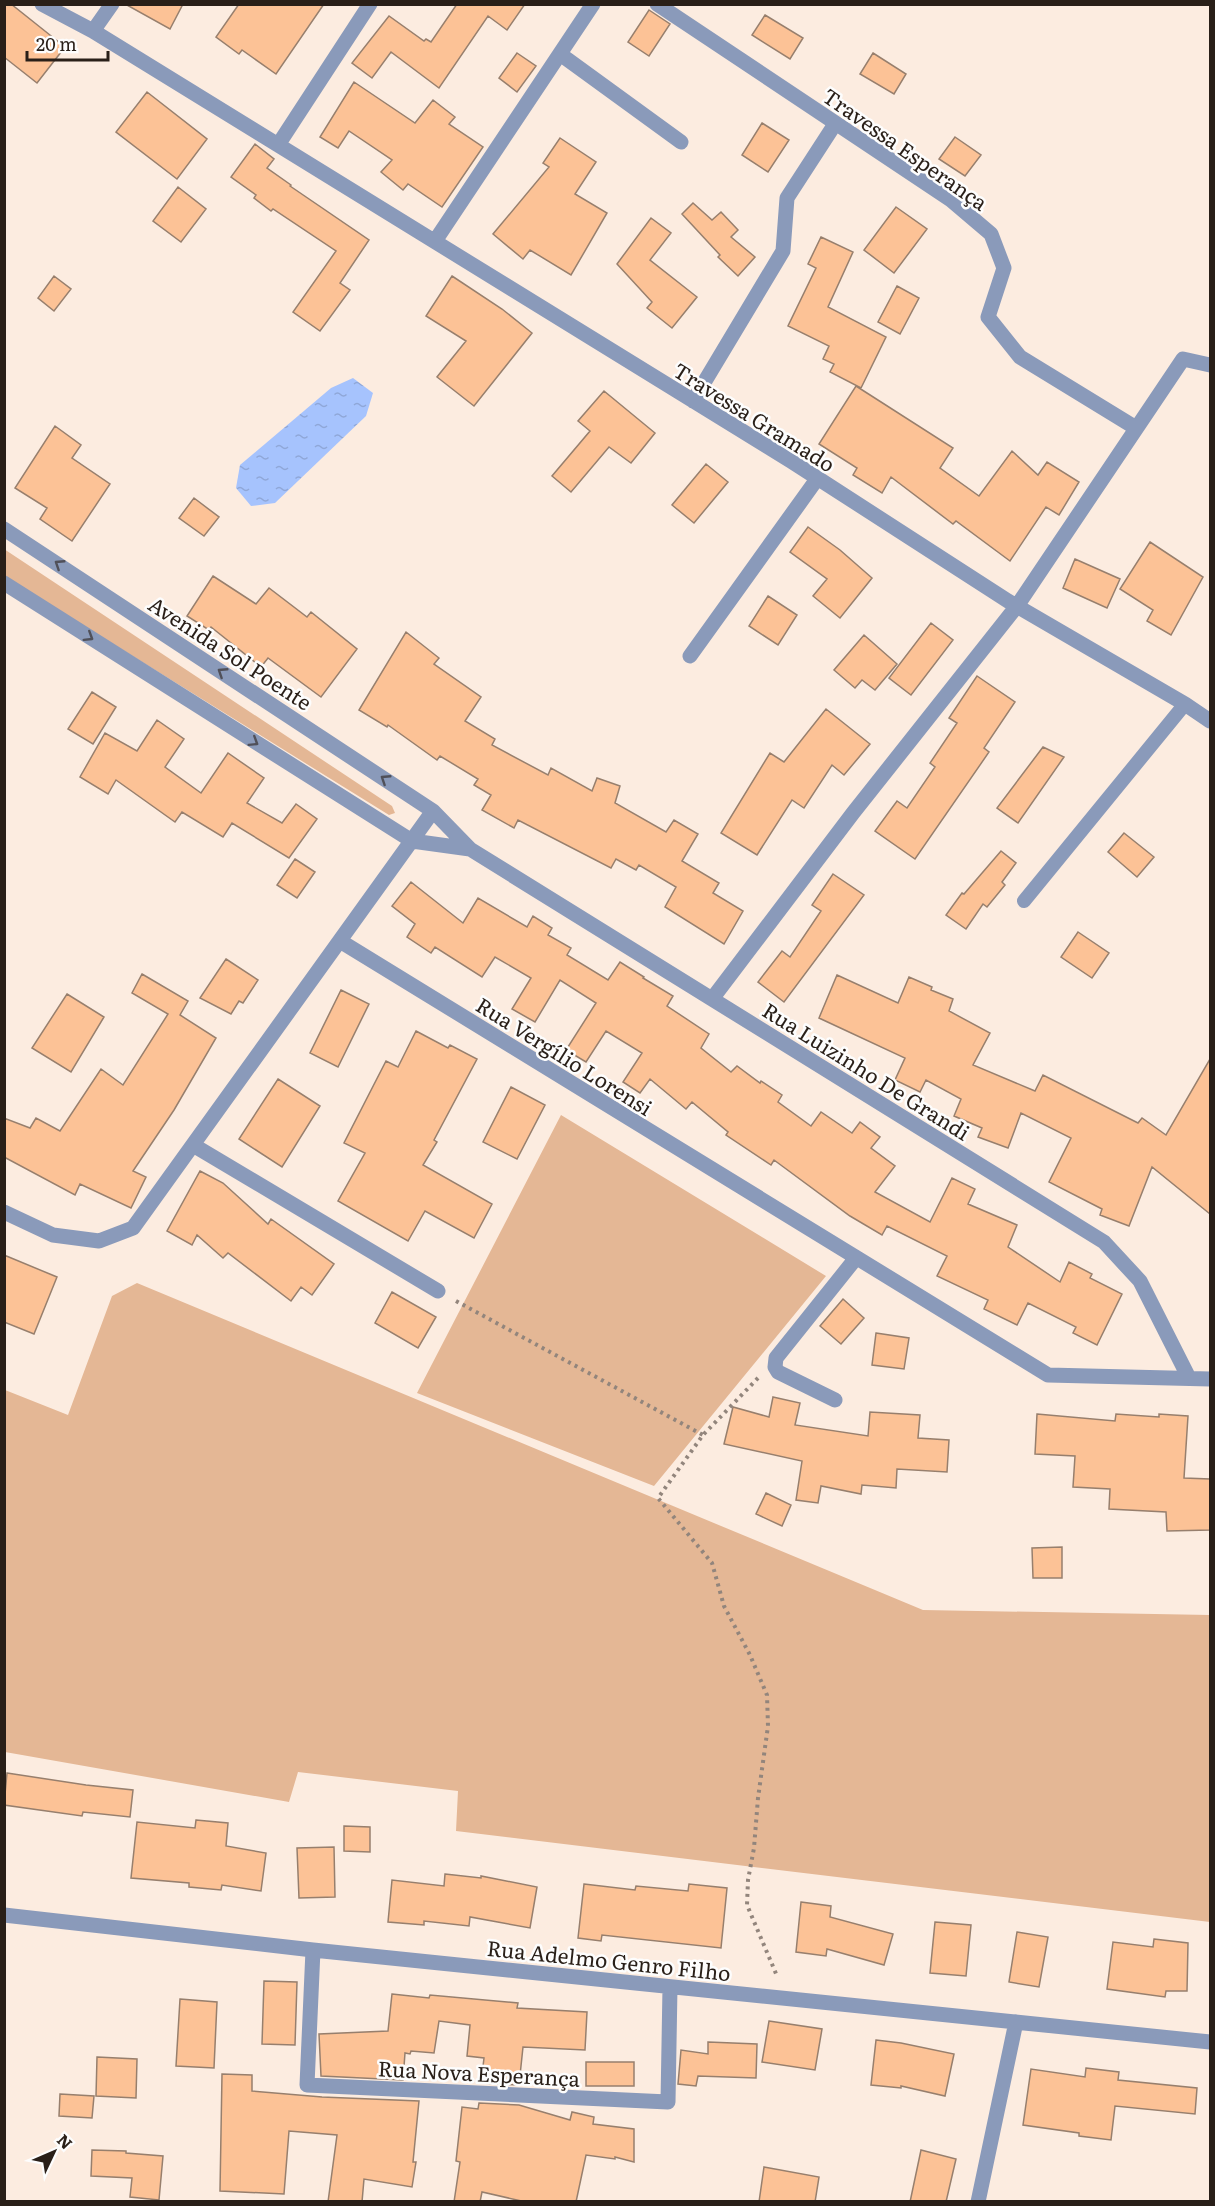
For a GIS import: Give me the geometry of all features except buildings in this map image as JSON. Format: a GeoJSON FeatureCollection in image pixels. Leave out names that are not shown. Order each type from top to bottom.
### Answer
{"type":"FeatureCollection","features":[{"type":"Feature","properties":{"kind":"street","name":"Travessa Gramado"},"geometry":{"type":"LineString","coordinates":[[42,4],[93,31],[693,401],[1017,606],[1185,704],[1210,721]]}},
{"type":"Feature","properties":{"kind":"street"},"geometry":{"type":"LineString","coordinates":[[93,31],[112,4]]}},
{"type":"Feature","properties":{"kind":"street"},"geometry":{"type":"LineString","coordinates":[[278,146],[370,4]]}},
{"type":"Feature","properties":{"kind":"street"},"geometry":{"type":"LineString","coordinates":[[435,241],[593,4]]}},
{"type":"Feature","properties":{"kind":"street","name":"Travessa Esperança"},"geometry":{"type":"LineString","coordinates":[[657,4],[951,200],[991,234],[1004,268],[988,317],[1020,357],[1136,428]]}},
{"type":"Feature","properties":{"kind":"street"},"geometry":{"type":"LineString","coordinates":[[560,54],[681,142]]}},
{"type":"Feature","properties":{"kind":"street"},"geometry":{"type":"LineString","coordinates":[[693,401],[783,251],[787,198],[835,124]]}},
{"type":"Feature","properties":{"kind":"street"},"geometry":{"type":"LineString","coordinates":[[712,999],[846,822],[1017,606],[1183,358],[1210,365]]}},
{"type":"Feature","properties":{"kind":"street"},"geometry":{"type":"LineString","coordinates":[[690,656],[817,479]]}},
{"type":"Feature","properties":{"kind":"street","name":"Avenida Sol Poente"},"geometry":{"type":"LineString","coordinates":[[4,529],[434,811]]}},
{"type":"Feature","properties":{"kind":"street"},"geometry":{"type":"LineString","coordinates":[[4,584],[412,841]]}},
{"type":"Feature","properties":{"kind":"street"},"geometry":{"type":"LineString","coordinates":[[4,1212],[53,1235],[99,1241],[133,1228],[434,811]]}},
{"type":"Feature","properties":{"kind":"street","name":"Rua Luizinho De Grandi"},"geometry":{"type":"LineString","coordinates":[[434,811],[471,849],[1104,1242],[1140,1281],[1189,1378]]}},
{"type":"Feature","properties":{"kind":"street","name":"Rua Luizinho De Grandi"},"geometry":{"type":"LineString","coordinates":[[412,841],[471,849]]}},
{"type":"Feature","properties":{"kind":"street","name":"Rua Vergílio Lorensi"},"geometry":{"type":"LineString","coordinates":[[340,941],[1048,1375],[1210,1379]]}},
{"type":"Feature","properties":{"kind":"street"},"geometry":{"type":"LineString","coordinates":[[193,1144],[438,1291]]}},
{"type":"Feature","properties":{"kind":"street"},"geometry":{"type":"LineString","coordinates":[[835,1400],[778,1372],[775,1366],[777,1358],[856,1258]]}},
{"type":"Feature","properties":{"kind":"street","name":"Rua Adelmo Genro Filho"},"geometry":{"type":"LineString","coordinates":[[4,1915],[313,1950],[1210,2042]]}},
{"type":"Feature","properties":{"kind":"street","name":"Rua Nova Esperança"},"geometry":{"type":"LineString","coordinates":[[313,1950],[307,2085],[668,2102],[670,1987]]}},
{"type":"Feature","properties":{"kind":"street"},"geometry":{"type":"LineString","coordinates":[[978,2202],[1016,2022]]}},
{"type":"Feature","properties":{"kind":"lane"},"geometry":{"type":"LineString","coordinates":[[1024,901],[1185,704]]}},
{"type":"Feature","properties":{"kind":"path"},"geometry":{"type":"LineString","coordinates":[[438,1291],[703,1435]]}},
{"type":"Feature","properties":{"kind":"path"},"geometry":{"type":"LineString","coordinates":[[777,1358],[703,1435],[658,1498],[712,1563],[724,1606],[750,1655],[767,1695],[768,1726],[754,1848],[748,1880],[747,1905],[786,1998]]}},
{"type":"Feature","properties":{"kind":"shaded area"},"geometry":{"type":"Polygon","coordinates":[[[4,549],[392,806],[395,813],[389,815],[5,577],[4,549]]]}},
{"type":"Feature","properties":{"kind":"shaded area"},"geometry":{"type":"Polygon","coordinates":[[[561,1115],[826,1276],[654,1486],[417,1393],[561,1115]]]}},
{"type":"Feature","properties":{"kind":"shaded area"},"geometry":{"type":"Polygon","coordinates":[[[137,1283],[923,1610],[1210,1615],[1210,1922],[456,1831],[458,1791],[298,1772],[289,1802],[5,1752],[5,1390],[68,1415],[112,1296],[137,1283]]]}},
{"type":"Feature","properties":{"kind":"water"},"geometry":{"type":"Polygon","coordinates":[[[353,378],[373,393],[366,416],[275,503],[251,506],[236,488],[240,465],[331,388],[353,378]]]}}]}
